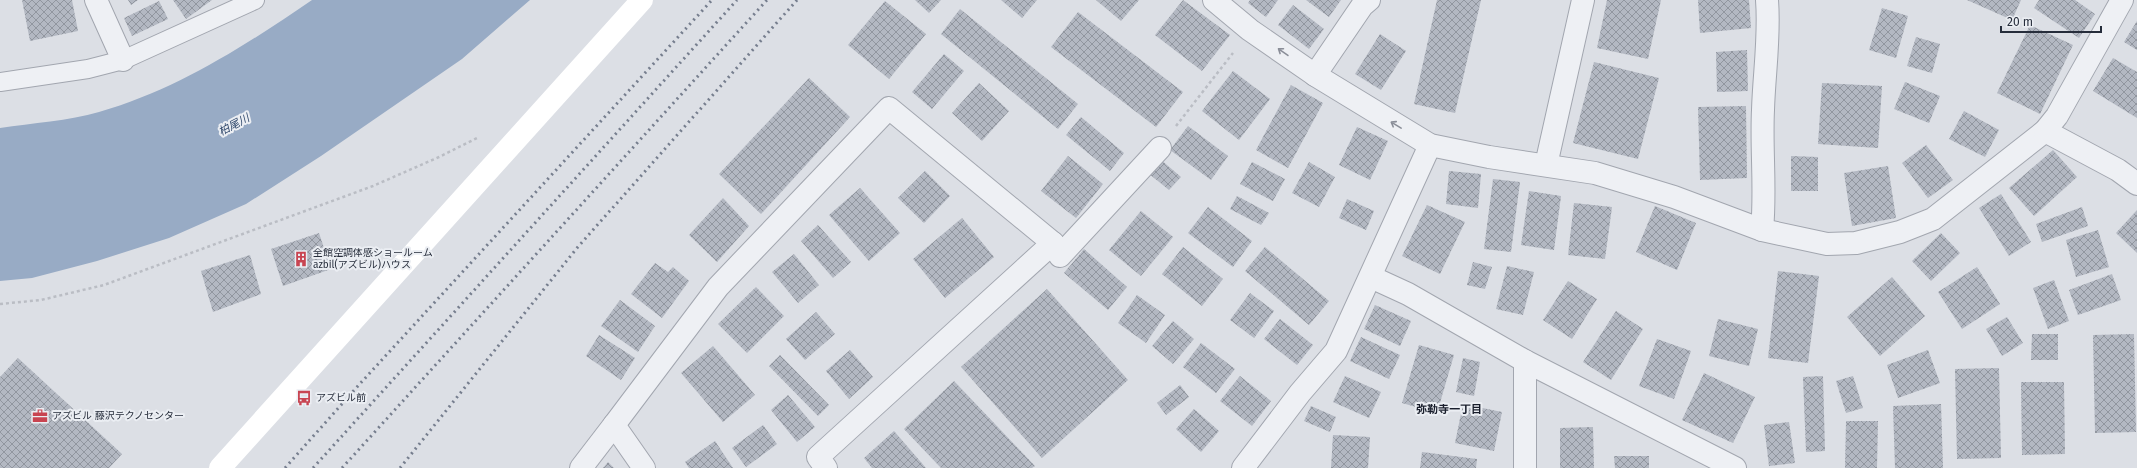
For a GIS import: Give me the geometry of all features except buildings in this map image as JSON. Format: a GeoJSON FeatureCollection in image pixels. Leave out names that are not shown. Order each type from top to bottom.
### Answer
{"type":"FeatureCollection","features":[{"type":"Feature","properties":{"kind":"street"},"geometry":{"type":"LineString","coordinates":[[96,0],[123,60]]}},
{"type":"Feature","properties":{"kind":"street"},"geometry":{"type":"LineString","coordinates":[[220,468],[642,0]]}},
{"type":"Feature","properties":{"kind":"street"},"geometry":{"type":"LineString","coordinates":[[1214,0],[1250,30],[1315,75],[1430,145],[1489,157],[1594,173],[1626,182],[1762,230],[1827,244],[1856,243],[1900,232],[1933,219],[2045,131],[2056,116],[2122,0]]}},
{"type":"Feature","properties":{"kind":"street"},"geometry":{"type":"LineString","coordinates":[[1315,75],[1362,6],[1370,0]]}},
{"type":"Feature","properties":{"kind":"street"},"geometry":{"type":"LineString","coordinates":[[1546,165],[1583,0]]}},
{"type":"Feature","properties":{"kind":"street"},"geometry":{"type":"LineString","coordinates":[[1762,230],[1764,206],[1763,112],[1768,29],[1767,0]]}},
{"type":"Feature","properties":{"kind":"street"},"geometry":{"type":"LineString","coordinates":[[582,468],[718,287],[889,108],[1052,244],[1060,256],[1160,148]]}},
{"type":"Feature","properties":{"kind":"street"},"geometry":{"type":"LineString","coordinates":[[2045,131],[2118,170],[2137,184]]}},
{"type":"Feature","properties":{"kind":"street"},"geometry":{"type":"LineString","coordinates":[[1242,468],[1300,393],[1336,351],[1430,145]]}},
{"type":"Feature","properties":{"kind":"street"},"geometry":{"type":"LineString","coordinates":[[826,468],[818,457],[1052,244]]}},
{"type":"Feature","properties":{"kind":"street"},"geometry":{"type":"LineString","coordinates":[[1371,277],[1408,294],[1525,361],[1735,468]]}},
{"type":"Feature","properties":{"kind":"street"},"geometry":{"type":"LineString","coordinates":[[1525,361],[1525,468]]}},
{"type":"Feature","properties":{"kind":"street"},"geometry":{"type":"LineString","coordinates":[[614,425],[644,468]]}},
{"type":"Feature","properties":{"kind":"lane"},"geometry":{"type":"LineString","coordinates":[[0,82],[88,69],[123,60],[255,0]]}},
{"type":"Feature","properties":{"kind":"path"},"geometry":{"type":"LineString","coordinates":[[1160,148],[1250,30]]}},
{"type":"Feature","properties":{"kind":"path"},"geometry":{"type":"LineString","coordinates":[[0,304],[40,300],[104,285],[373,186],[439,157],[480,136]]}},
{"type":"Feature","properties":{"kind":"water","name":"柏尾川"},"geometry":{"type":"Polygon","coordinates":[[[312,0],[530,0],[462,59],[321,156],[246,204],[169,238],[97,261],[32,278],[0,281],[0,128],[63,120],[87,115],[128,103],[156,92],[210,65],[312,0]]]}},
{"type":"Feature","properties":{"kind":"railway"},"geometry":{"type":"LineString","coordinates":[[285,468],[357,387],[712,0]]}},
{"type":"Feature","properties":{"kind":"railway"},"geometry":{"type":"LineString","coordinates":[[313,468],[737,0]]}},
{"type":"Feature","properties":{"kind":"railway"},"geometry":{"type":"LineString","coordinates":[[342,468],[767,0]]}},
{"type":"Feature","properties":{"kind":"railway"},"geometry":{"type":"LineString","coordinates":[[400,468],[577,248],[797,0]]}},
{"type":"Feature","properties":{"kind":"place","name":"全館空調体感ショールーム azbil(アズビル)ハウス"},"geometry":{"type":"Point","coordinates":[301,259]}},
{"type":"Feature","properties":{"kind":"place","name":"アズビル前"},"geometry":{"type":"Point","coordinates":[304,398]}},
{"type":"Feature","properties":{"kind":"place","name":"アズビル 藤沢テクノセンター"},"geometry":{"type":"Point","coordinates":[40,416]}},
{"type":"Feature","properties":{"kind":"district","name":"弥勒寺一丁目"},"geometry":{"type":"Point","coordinates":[1449,409]}}]}
